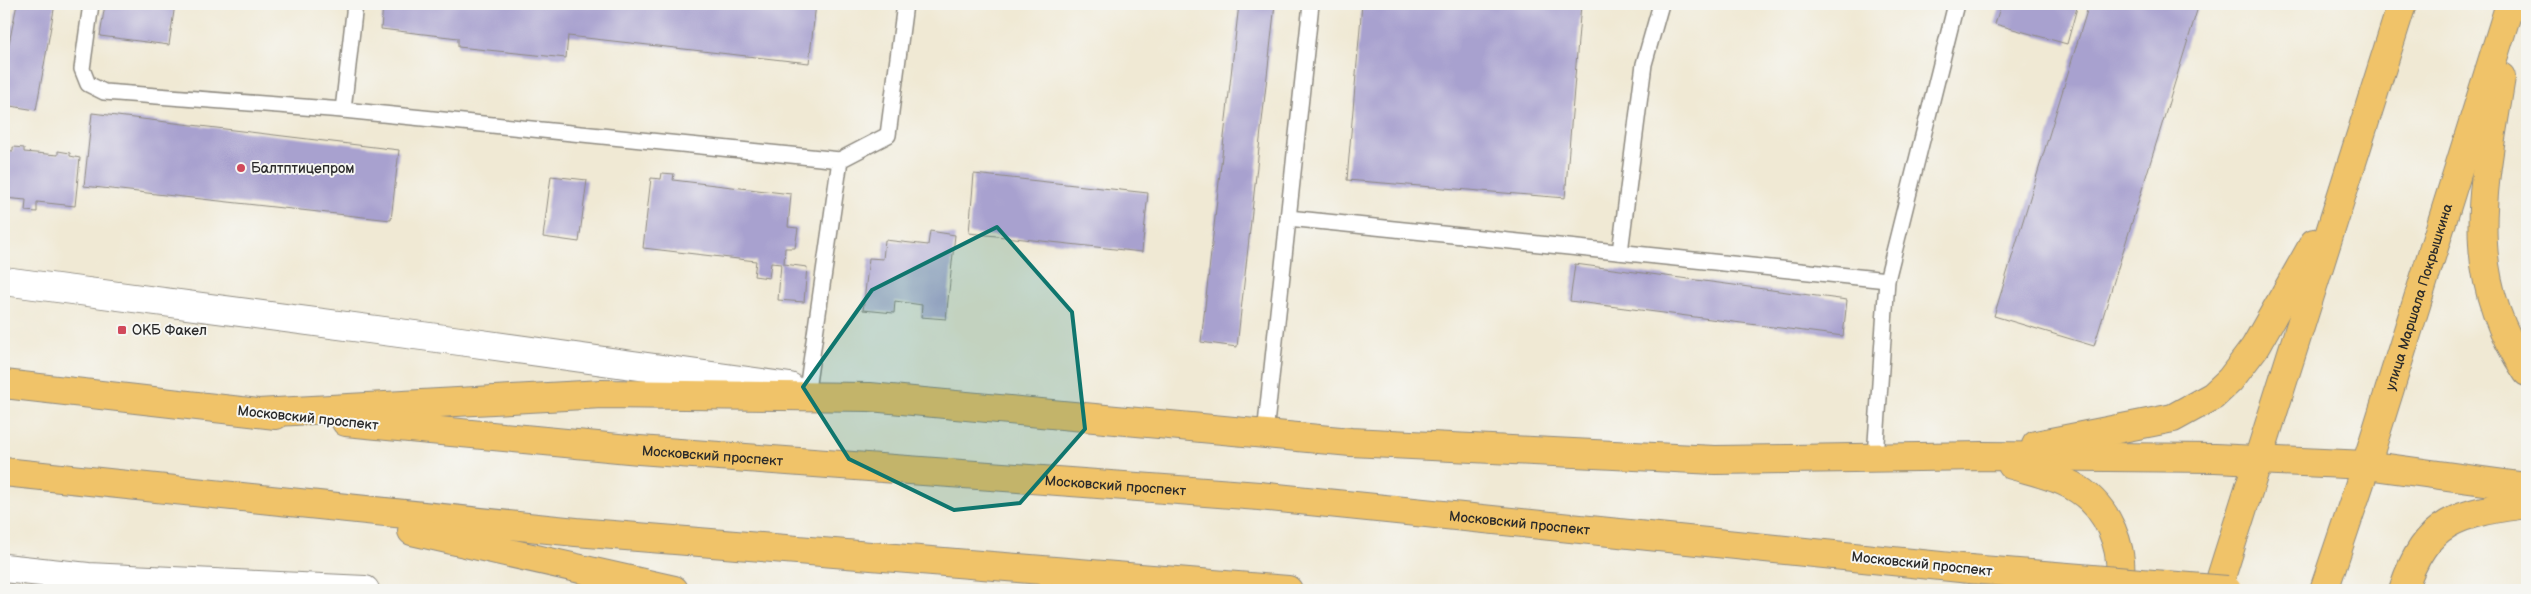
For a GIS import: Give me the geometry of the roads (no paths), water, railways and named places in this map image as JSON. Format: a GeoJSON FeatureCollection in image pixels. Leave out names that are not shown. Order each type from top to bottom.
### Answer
{"type":"FeatureCollection","features":[{"type":"Feature","properties":{"kind":"main road"},"geometry":{"type":"LineString","coordinates":[[2217,590],[2402,4]]}},
{"type":"Feature","properties":{"kind":"main road"},"geometry":{"type":"LineString","coordinates":[[2511,4],[2486,178],[2481,231],[2485,271],[2496,312],[2512,351],[2527,372]]}},
{"type":"Feature","properties":{"kind":"main road","name":"улица Маршала Покрышкина"},"geometry":{"type":"LineString","coordinates":[[2324,590],[2366,466],[2511,4]]}},
{"type":"Feature","properties":{"kind":"main road"},"geometry":{"type":"LineString","coordinates":[[1983,456],[2174,418],[2213,396],[2230,380],[2255,347],[2343,190]]}},
{"type":"Feature","properties":{"kind":"main road","name":"Московский проспект"},"geometry":{"type":"LineString","coordinates":[[4,384],[258,413],[639,450],[1259,496],[1970,569],[2227,590]]}},
{"type":"Feature","properties":{"kind":"main road"},"geometry":{"type":"LineString","coordinates":[[258,413],[602,394],[870,397],[1351,442],[1715,460],[1983,456],[2215,458],[2366,466],[2527,487]]}},
{"type":"Feature","properties":{"kind":"main road"},"geometry":{"type":"LineString","coordinates":[[1983,456],[2055,478],[2072,485],[2093,501],[2111,529],[2119,549],[2121,577],[2119,590]]}},
{"type":"Feature","properties":{"kind":"main road"},"geometry":{"type":"LineString","coordinates":[[4,472],[298,505],[576,532],[1288,590]]}},
{"type":"Feature","properties":{"kind":"main road"},"geometry":{"type":"LineString","coordinates":[[2403,590],[2414,560],[2424,544],[2453,520],[2476,511],[2527,504]]}},
{"type":"Feature","properties":{"kind":"main road"},"geometry":{"type":"LineString","coordinates":[[298,505],[674,590]]}},
{"type":"Feature","properties":{"kind":"street"},"geometry":{"type":"LineString","coordinates":[[4,281],[460,340],[807,390],[870,397]]}},
{"type":"Feature","properties":{"kind":"street"},"geometry":{"type":"LineString","coordinates":[[4,568],[88,576],[365,590]]}},
{"type":"Feature","properties":{"kind":"lane"},"geometry":{"type":"LineString","coordinates":[[91,4],[82,69],[88,84],[104,92],[343,110],[840,160],[888,135],[905,4]]}},
{"type":"Feature","properties":{"kind":"lane"},"geometry":{"type":"LineString","coordinates":[[343,110],[355,4]]}},
{"type":"Feature","properties":{"kind":"lane"},"geometry":{"type":"LineString","coordinates":[[1265,434],[1311,4]]}},
{"type":"Feature","properties":{"kind":"lane"},"geometry":{"type":"LineString","coordinates":[[1620,252],[1644,64],[1661,4]]}},
{"type":"Feature","properties":{"kind":"lane"},"geometry":{"type":"LineString","coordinates":[[1875,457],[1887,280],[1956,4]]}},
{"type":"Feature","properties":{"kind":"lane"},"geometry":{"type":"LineString","coordinates":[[807,390],[840,160]]}},
{"type":"Feature","properties":{"kind":"lane"},"geometry":{"type":"LineString","coordinates":[[1288,218],[1887,280]]}},
{"type":"Feature","properties":{"kind":"place","name":"Балтптицепром"},"geometry":{"type":"Point","coordinates":[241,168]}},
{"type":"Feature","properties":{"kind":"place","name":"ОКБ Факел"},"geometry":{"type":"Point","coordinates":[122,330]}}]}
